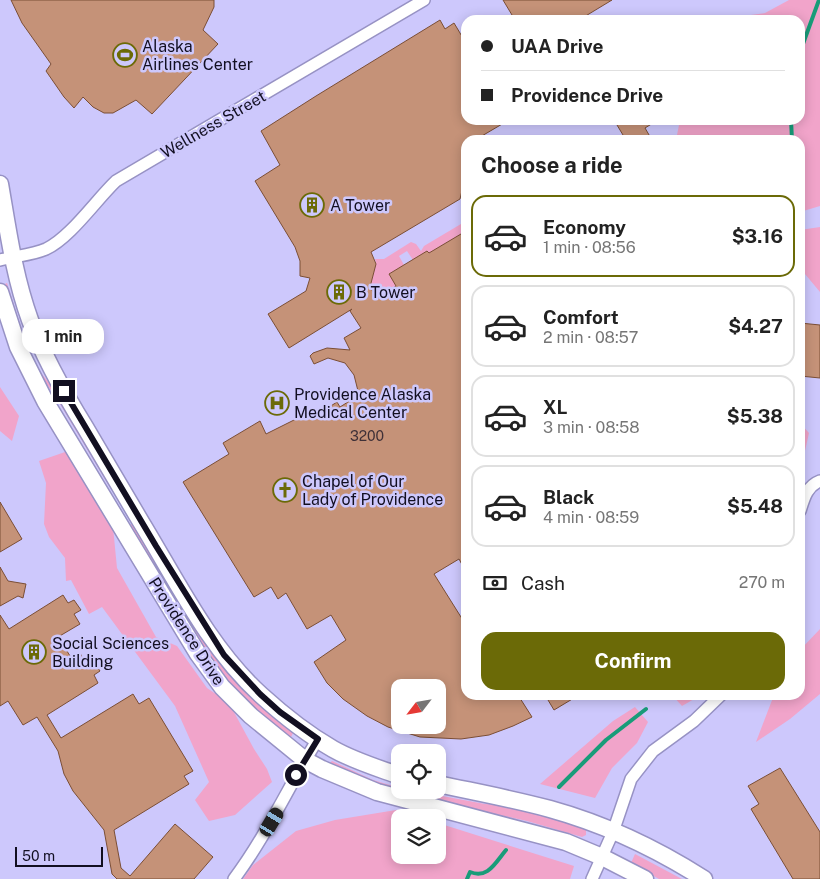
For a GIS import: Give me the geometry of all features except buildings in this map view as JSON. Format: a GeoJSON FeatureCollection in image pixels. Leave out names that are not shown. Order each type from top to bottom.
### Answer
{"type":"FeatureCollection","features":[{"type":"Feature","properties":{"kind":"main road","name":"Providence Drive"},"geometry":{"type":"LineString","coordinates":[[0,184],[6,258],[30,320],[55,375],[196,613],[224,655],[242,676],[280,712],[334,750],[391,773]]}},
{"type":"Feature","properties":{"kind":"main road","name":"Providence Drive"},"geometry":{"type":"LineString","coordinates":[[0,292],[18,347],[45,401],[198,654],[222,687],[246,710],[305,760],[328,772],[377,792],[566,842],[602,857],[645,879]]}},
{"type":"Feature","properties":{"kind":"main road"},"geometry":{"type":"LineString","coordinates":[[446,786],[551,809],[593,823],[662,854],[704,879]]}},
{"type":"Feature","properties":{"kind":"street","name":"Wellness Street"},"geometry":{"type":"LineString","coordinates":[[6,258],[46,248],[71,229],[116,181],[424,0]]}},
{"type":"Feature","properties":{"kind":"street"},"geometry":{"type":"LineString","coordinates":[[805,495],[810,488],[820,481]]}},
{"type":"Feature","properties":{"kind":"street"},"geometry":{"type":"LineString","coordinates":[[592,879],[613,832],[632,779],[653,751],[694,721],[715,700]]}},
{"type":"Feature","properties":{"kind":"street"},"geometry":{"type":"LineString","coordinates":[[234,879],[246,864],[280,808],[318,739]]}},
{"type":"Feature","properties":{"kind":"shaded area"},"geometry":{"type":"Polygon","coordinates":[[[789,0],[820,0],[820,206],[805,210],[805,135],[677,135],[679,125],[805,125],[805,15],[750,15],[765,13],[789,0]]]}},
{"type":"Feature","properties":{"kind":"shaded area"},"geometry":{"type":"Polygon","coordinates":[[[461,224],[461,234],[429,253],[427,251],[413,260],[407,251],[399,256],[404,265],[389,274],[397,286],[385,293],[391,305],[382,307],[370,287],[376,264],[375,259],[384,259],[411,242],[416,244],[421,251],[424,246],[461,224]]]}},
{"type":"Feature","properties":{"kind":"shaded area"},"geometry":{"type":"Polygon","coordinates":[[[820,227],[820,292],[805,274],[805,229],[820,227]]]}},
{"type":"Feature","properties":{"kind":"shaded area"},"geometry":{"type":"Polygon","coordinates":[[[7,283],[35,365],[56,392],[111,485],[109,486],[57,399],[35,367],[19,333],[5,284],[7,283]]]}},
{"type":"Feature","properties":{"kind":"shaded area"},"geometry":{"type":"Polygon","coordinates":[[[0,387],[19,416],[12,441],[0,431],[0,387]]]}},
{"type":"Feature","properties":{"kind":"shaded area"},"geometry":{"type":"Polygon","coordinates":[[[805,429],[809,433],[805,451],[805,429]]]}},
{"type":"Feature","properties":{"kind":"shaded area"},"geometry":{"type":"Polygon","coordinates":[[[68,451],[113,527],[117,568],[156,637],[177,646],[207,688],[229,703],[267,769],[272,782],[235,815],[209,821],[195,800],[209,782],[175,706],[102,607],[89,614],[71,580],[66,581],[65,558],[49,537],[44,524],[46,483],[39,461],[68,451]]]}},
{"type":"Feature","properties":{"kind":"shaded area"},"geometry":{"type":"Polygon","coordinates":[[[132,523],[212,651],[249,693],[293,733],[291,737],[288,737],[262,716],[225,679],[208,657],[136,540],[132,523]]]}},
{"type":"Feature","properties":{"kind":"shaded area"},"geometry":{"type":"Polygon","coordinates":[[[820,629],[820,694],[790,719],[756,742],[772,700],[805,700],[805,645],[820,629]]]}},
{"type":"Feature","properties":{"kind":"shaded area"},"geometry":{"type":"Polygon","coordinates":[[[677,700],[692,700],[682,706],[677,700]]]}},
{"type":"Feature","properties":{"kind":"shaded area"},"geometry":{"type":"Polygon","coordinates":[[[635,707],[648,722],[637,743],[612,768],[595,798],[540,784],[613,721],[635,707]]]}},
{"type":"Feature","properties":{"kind":"shaded area"},"geometry":{"type":"Polygon","coordinates":[[[332,761],[373,780],[391,785],[391,788],[363,779],[330,763],[332,761]]]}},
{"type":"Feature","properties":{"kind":"shaded area"},"geometry":{"type":"Polygon","coordinates":[[[446,797],[485,804],[516,806],[583,826],[586,829],[586,835],[582,837],[527,821],[430,799],[446,799],[446,797]]]}},
{"type":"Feature","properties":{"kind":"shaded area"},"geometry":{"type":"Polygon","coordinates":[[[391,811],[391,864],[446,864],[446,826],[574,866],[570,879],[243,879],[253,865],[296,831],[335,820],[391,811]]]}},
{"type":"Feature","properties":{"kind":"shaded area"},"geometry":{"type":"Polygon","coordinates":[[[635,854],[682,879],[659,879],[631,863],[635,854]]]}},
{"type":"Feature","properties":{"kind":"waterway"},"geometry":{"type":"LineString","coordinates":[[805,38],[819,0]]}},
{"type":"Feature","properties":{"kind":"waterway"},"geometry":{"type":"LineString","coordinates":[[791,125],[792,135]]}},
{"type":"Feature","properties":{"kind":"waterway"},"geometry":{"type":"LineString","coordinates":[[559,787],[606,740],[646,709]]}},
{"type":"Feature","properties":{"kind":"waterway"},"geometry":{"type":"LineString","coordinates":[[467,879],[470,872],[476,874],[486,872],[495,865],[506,850]]}},
{"type":"Feature","properties":{"kind":"place","name":"Alaska Airlines Center"},"geometry":{"type":"Point","coordinates":[125,55]}},
{"type":"Feature","properties":{"kind":"place","name":"A Tower"},"geometry":{"type":"Point","coordinates":[312,205]}},
{"type":"Feature","properties":{"kind":"place","name":"B Tower"},"geometry":{"type":"Point","coordinates":[339,292]}},
{"type":"Feature","properties":{"kind":"place","name":"Providence Alaska Medical Center"},"geometry":{"type":"Point","coordinates":[277,403]}},
{"type":"Feature","properties":{"kind":"place","name":"Chapel of Our Lady of Providence"},"geometry":{"type":"Point","coordinates":[285,490]}},
{"type":"Feature","properties":{"kind":"place","name":"Social Sciences Building"},"geometry":{"type":"Point","coordinates":[34,652]}},
{"type":"Feature","properties":{"kind":"route"},"geometry":{"type":"LineString","coordinates":[[64,391],[196,613],[224,655],[242,676],[280,712],[318,739],[296,775]]}}]}
